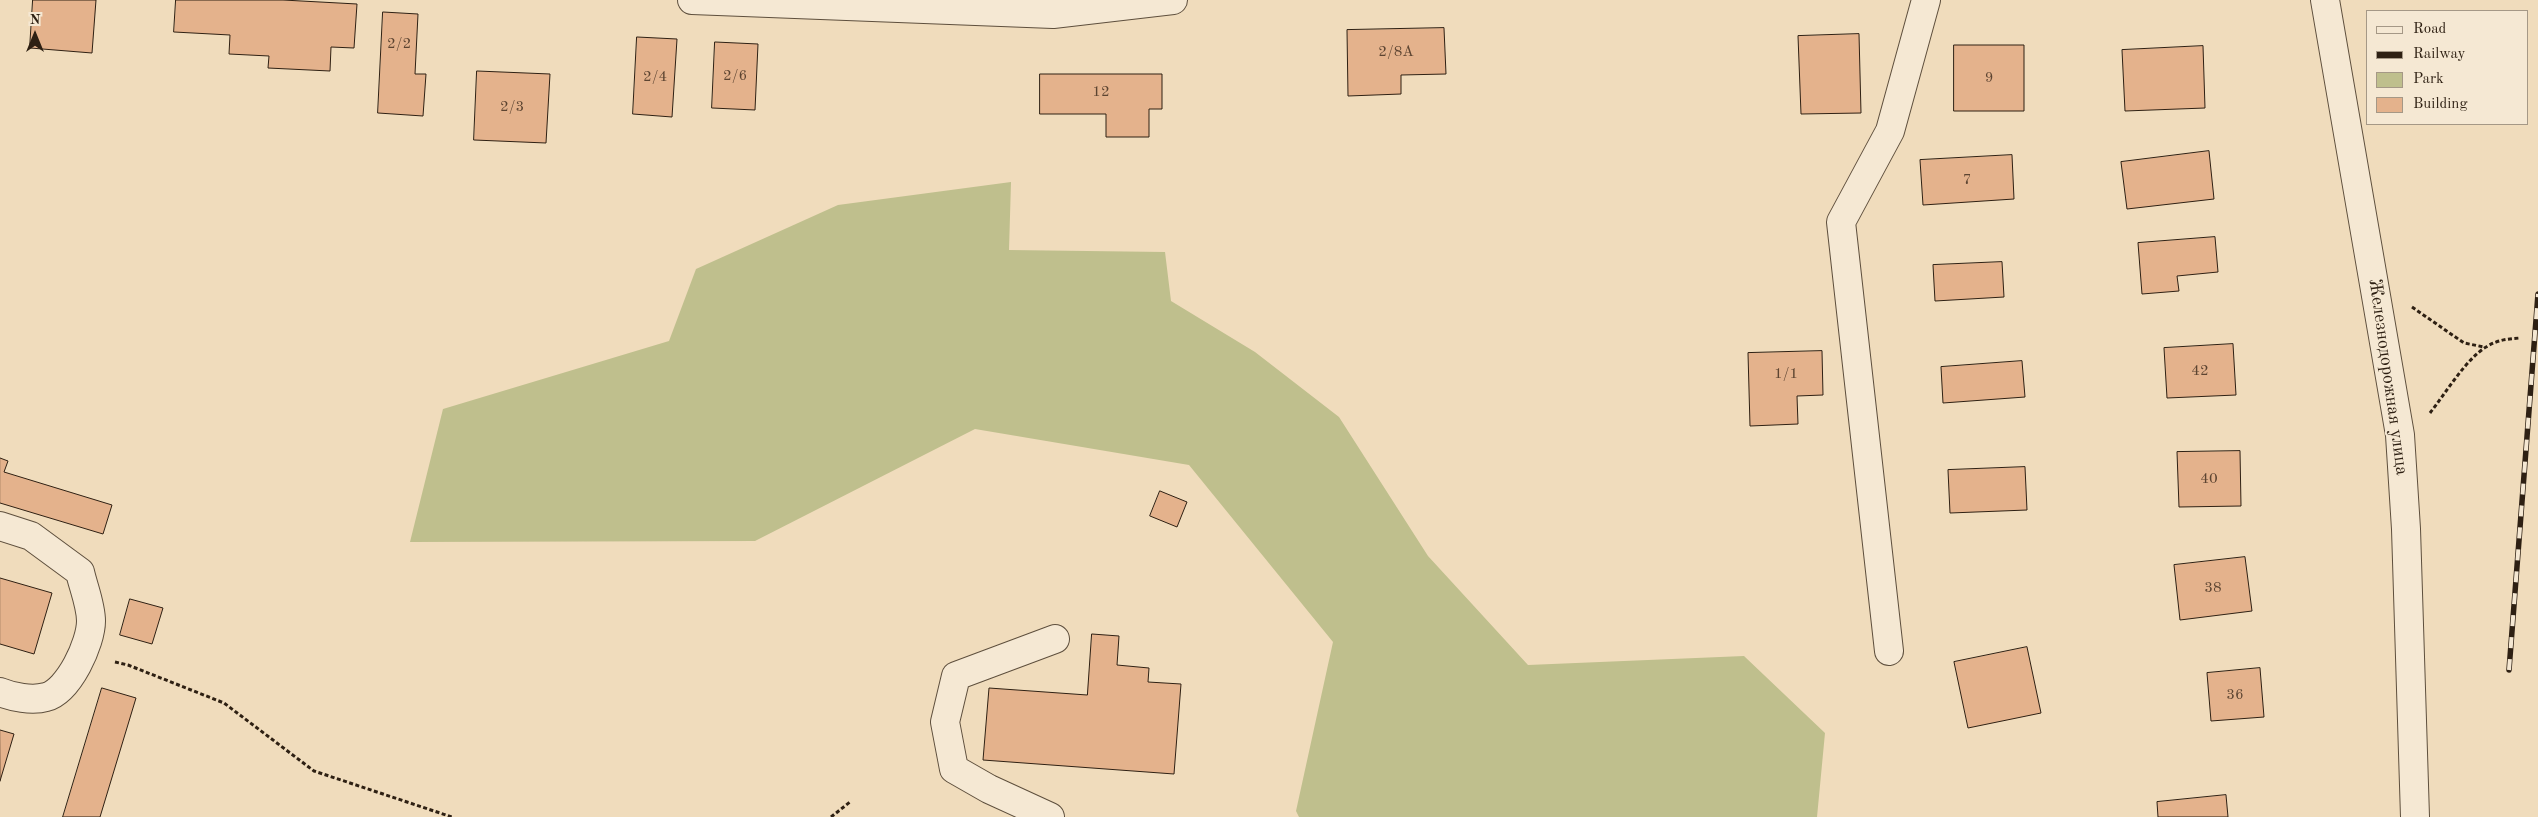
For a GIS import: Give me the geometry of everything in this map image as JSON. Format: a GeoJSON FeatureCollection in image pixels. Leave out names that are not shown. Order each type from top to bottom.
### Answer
{"type":"FeatureCollection","features":[{"type":"Feature","properties":{"kind":"street"},"geometry":{"type":"LineString","coordinates":[[692,0],[1053,14],[1172,0]]}},
{"type":"Feature","properties":{"kind":"street"},"geometry":{"type":"LineString","coordinates":[[1889,651],[1841,222],[1890,131],[1926,0]]}},
{"type":"Feature","properties":{"kind":"street","name":"Железнодорожная улица"},"geometry":{"type":"LineString","coordinates":[[2325,0],[2400,435],[2406,529],[2415,817]]}},
{"type":"Feature","properties":{"kind":"street"},"geometry":{"type":"LineString","coordinates":[[0,526],[31,536],[80,572],[91,620],[82,654],[66,684],[46,698],[13,697],[0,692]]}},
{"type":"Feature","properties":{"kind":"street"},"geometry":{"type":"LineString","coordinates":[[1050,817],[989,790],[954,769],[945,722],[956,676],[1055,639]]}},
{"type":"Feature","properties":{"kind":"path"},"geometry":{"type":"LineString","coordinates":[[2377,302],[2413,308],[2464,343],[2484,348]]}},
{"type":"Feature","properties":{"kind":"path"},"geometry":{"type":"LineString","coordinates":[[2400,435],[2428,415],[2484,348],[2502,340],[2520,338]]}},
{"type":"Feature","properties":{"kind":"path"},"geometry":{"type":"LineString","coordinates":[[82,654],[128,665],[224,703],[314,771],[452,817]]}},
{"type":"Feature","properties":{"kind":"path"},"geometry":{"type":"LineString","coordinates":[[831,817],[850,802]]}},
{"type":"Feature","properties":{"kind":"green space"},"geometry":{"type":"Polygon","coordinates":[[[1011,182],[1009,250],[1165,252],[1171,301],[1255,352],[1339,417],[1428,556],[1528,665],[1744,656],[1825,733],[1817,817],[1299,817],[1296,811],[1333,642],[1189,465],[975,429],[755,541],[410,542],[443,409],[669,341],[696,269],[838,205],[1011,182]]]}},
{"type":"Feature","properties":{"kind":"building"},"geometry":{"type":"Polygon","coordinates":[[[33,0],[96,0],[92,53],[30,48],[33,0]]]}},
{"type":"Feature","properties":{"kind":"building"},"geometry":{"type":"Polygon","coordinates":[[[176,0],[283,0],[357,4],[354,48],[331,47],[330,71],[268,68],[269,56],[229,54],[230,35],[174,32],[176,0]]]}},
{"type":"Feature","properties":{"kind":"building"},"geometry":{"type":"Polygon","coordinates":[[[383,12],[418,14],[415,74],[426,74],[423,116],[378,113],[383,12]]]}},
{"type":"Feature","properties":{"kind":"building"},"geometry":{"type":"Polygon","coordinates":[[[1444,28],[1446,74],[1401,75],[1401,94],[1348,96],[1347,30],[1444,28]]]}},
{"type":"Feature","properties":{"kind":"building"},"geometry":{"type":"Polygon","coordinates":[[[1859,34],[1861,113],[1801,114],[1798,36],[1859,34]]]}},
{"type":"Feature","properties":{"kind":"building"},"geometry":{"type":"Polygon","coordinates":[[[637,37],[677,39],[672,117],[633,114],[637,37]]]}},
{"type":"Feature","properties":{"kind":"building"},"geometry":{"type":"Polygon","coordinates":[[[715,42],[758,44],[755,110],[712,108],[715,42]]]}},
{"type":"Feature","properties":{"kind":"building"},"geometry":{"type":"Polygon","coordinates":[[[1954,45],[2024,45],[2024,111],[1954,111],[1954,45]]]}},
{"type":"Feature","properties":{"kind":"building"},"geometry":{"type":"Polygon","coordinates":[[[2203,46],[2205,108],[2125,111],[2122,50],[2203,46]]]}},
{"type":"Feature","properties":{"kind":"building"},"geometry":{"type":"Polygon","coordinates":[[[477,71],[550,74],[546,143],[474,140],[477,71]]]}},
{"type":"Feature","properties":{"kind":"building"},"geometry":{"type":"Polygon","coordinates":[[[1040,74],[1162,74],[1162,109],[1149,109],[1149,137],[1106,137],[1106,114],[1040,114],[1040,74]]]}},
{"type":"Feature","properties":{"kind":"building"},"geometry":{"type":"Polygon","coordinates":[[[2209,151],[2214,199],[2127,209],[2121,162],[2209,151]]]}},
{"type":"Feature","properties":{"kind":"building"},"geometry":{"type":"Polygon","coordinates":[[[2012,155],[2014,199],[1923,205],[1920,160],[2012,155]]]}},
{"type":"Feature","properties":{"kind":"building"},"geometry":{"type":"Polygon","coordinates":[[[2215,237],[2218,272],[2177,276],[2179,291],[2142,294],[2138,243],[2215,237]]]}},
{"type":"Feature","properties":{"kind":"building"},"geometry":{"type":"Polygon","coordinates":[[[2002,262],[2004,297],[1935,301],[1933,265],[2002,262]]]}},
{"type":"Feature","properties":{"kind":"building"},"geometry":{"type":"Polygon","coordinates":[[[2233,344],[2236,395],[2167,398],[2164,348],[2233,344]]]}},
{"type":"Feature","properties":{"kind":"building"},"geometry":{"type":"Polygon","coordinates":[[[1822,351],[1823,395],[1797,396],[1798,424],[1750,426],[1748,353],[1822,351]]]}},
{"type":"Feature","properties":{"kind":"building"},"geometry":{"type":"Polygon","coordinates":[[[2022,361],[2025,397],[1943,403],[1941,367],[2022,361]]]}},
{"type":"Feature","properties":{"kind":"building"},"geometry":{"type":"Polygon","coordinates":[[[2240,451],[2241,506],[2179,507],[2177,452],[2240,451]]]}},
{"type":"Feature","properties":{"kind":"building"},"geometry":{"type":"Polygon","coordinates":[[[0,458],[8,461],[4,472],[112,505],[103,534],[0,503],[0,458]]]}},
{"type":"Feature","properties":{"kind":"building"},"geometry":{"type":"Polygon","coordinates":[[[2025,467],[2027,510],[1950,513],[1948,470],[2025,467]]]}},
{"type":"Feature","properties":{"kind":"building"},"geometry":{"type":"Polygon","coordinates":[[[1160,491],[1187,502],[1177,527],[1150,516],[1160,491]]]}},
{"type":"Feature","properties":{"kind":"building"},"geometry":{"type":"Polygon","coordinates":[[[2245,557],[2252,611],[2180,620],[2174,565],[2245,557]]]}},
{"type":"Feature","properties":{"kind":"building"},"geometry":{"type":"Polygon","coordinates":[[[0,578],[52,593],[34,654],[0,644],[0,578]]]}},
{"type":"Feature","properties":{"kind":"building"},"geometry":{"type":"Polygon","coordinates":[[[130,599],[163,608],[152,644],[120,635],[130,599]]]}},
{"type":"Feature","properties":{"kind":"building"},"geometry":{"type":"Polygon","coordinates":[[[1092,634],[1119,636],[1117,665],[1149,668],[1148,682],[1181,684],[1174,774],[983,760],[989,688],[1087,695],[1092,634]]]}},
{"type":"Feature","properties":{"kind":"building"},"geometry":{"type":"Polygon","coordinates":[[[2027,647],[2041,713],[1968,728],[1954,662],[2027,647]]]}},
{"type":"Feature","properties":{"kind":"building"},"geometry":{"type":"Polygon","coordinates":[[[2260,668],[2264,717],[2211,721],[2207,673],[2260,668]]]}},
{"type":"Feature","properties":{"kind":"building"},"geometry":{"type":"Polygon","coordinates":[[[102,688],[136,698],[100,817],[63,817],[102,688]]]}},
{"type":"Feature","properties":{"kind":"building"},"geometry":{"type":"Polygon","coordinates":[[[0,730],[14,734],[0,781],[0,730]]]}},
{"type":"Feature","properties":{"kind":"building"},"geometry":{"type":"Polygon","coordinates":[[[2226,795],[2228,817],[2158,817],[2157,802],[2226,795]]]}},
{"type":"Feature","properties":{"kind":"railway"},"geometry":{"type":"LineString","coordinates":[[2509,670],[2538,294]]}}]}
